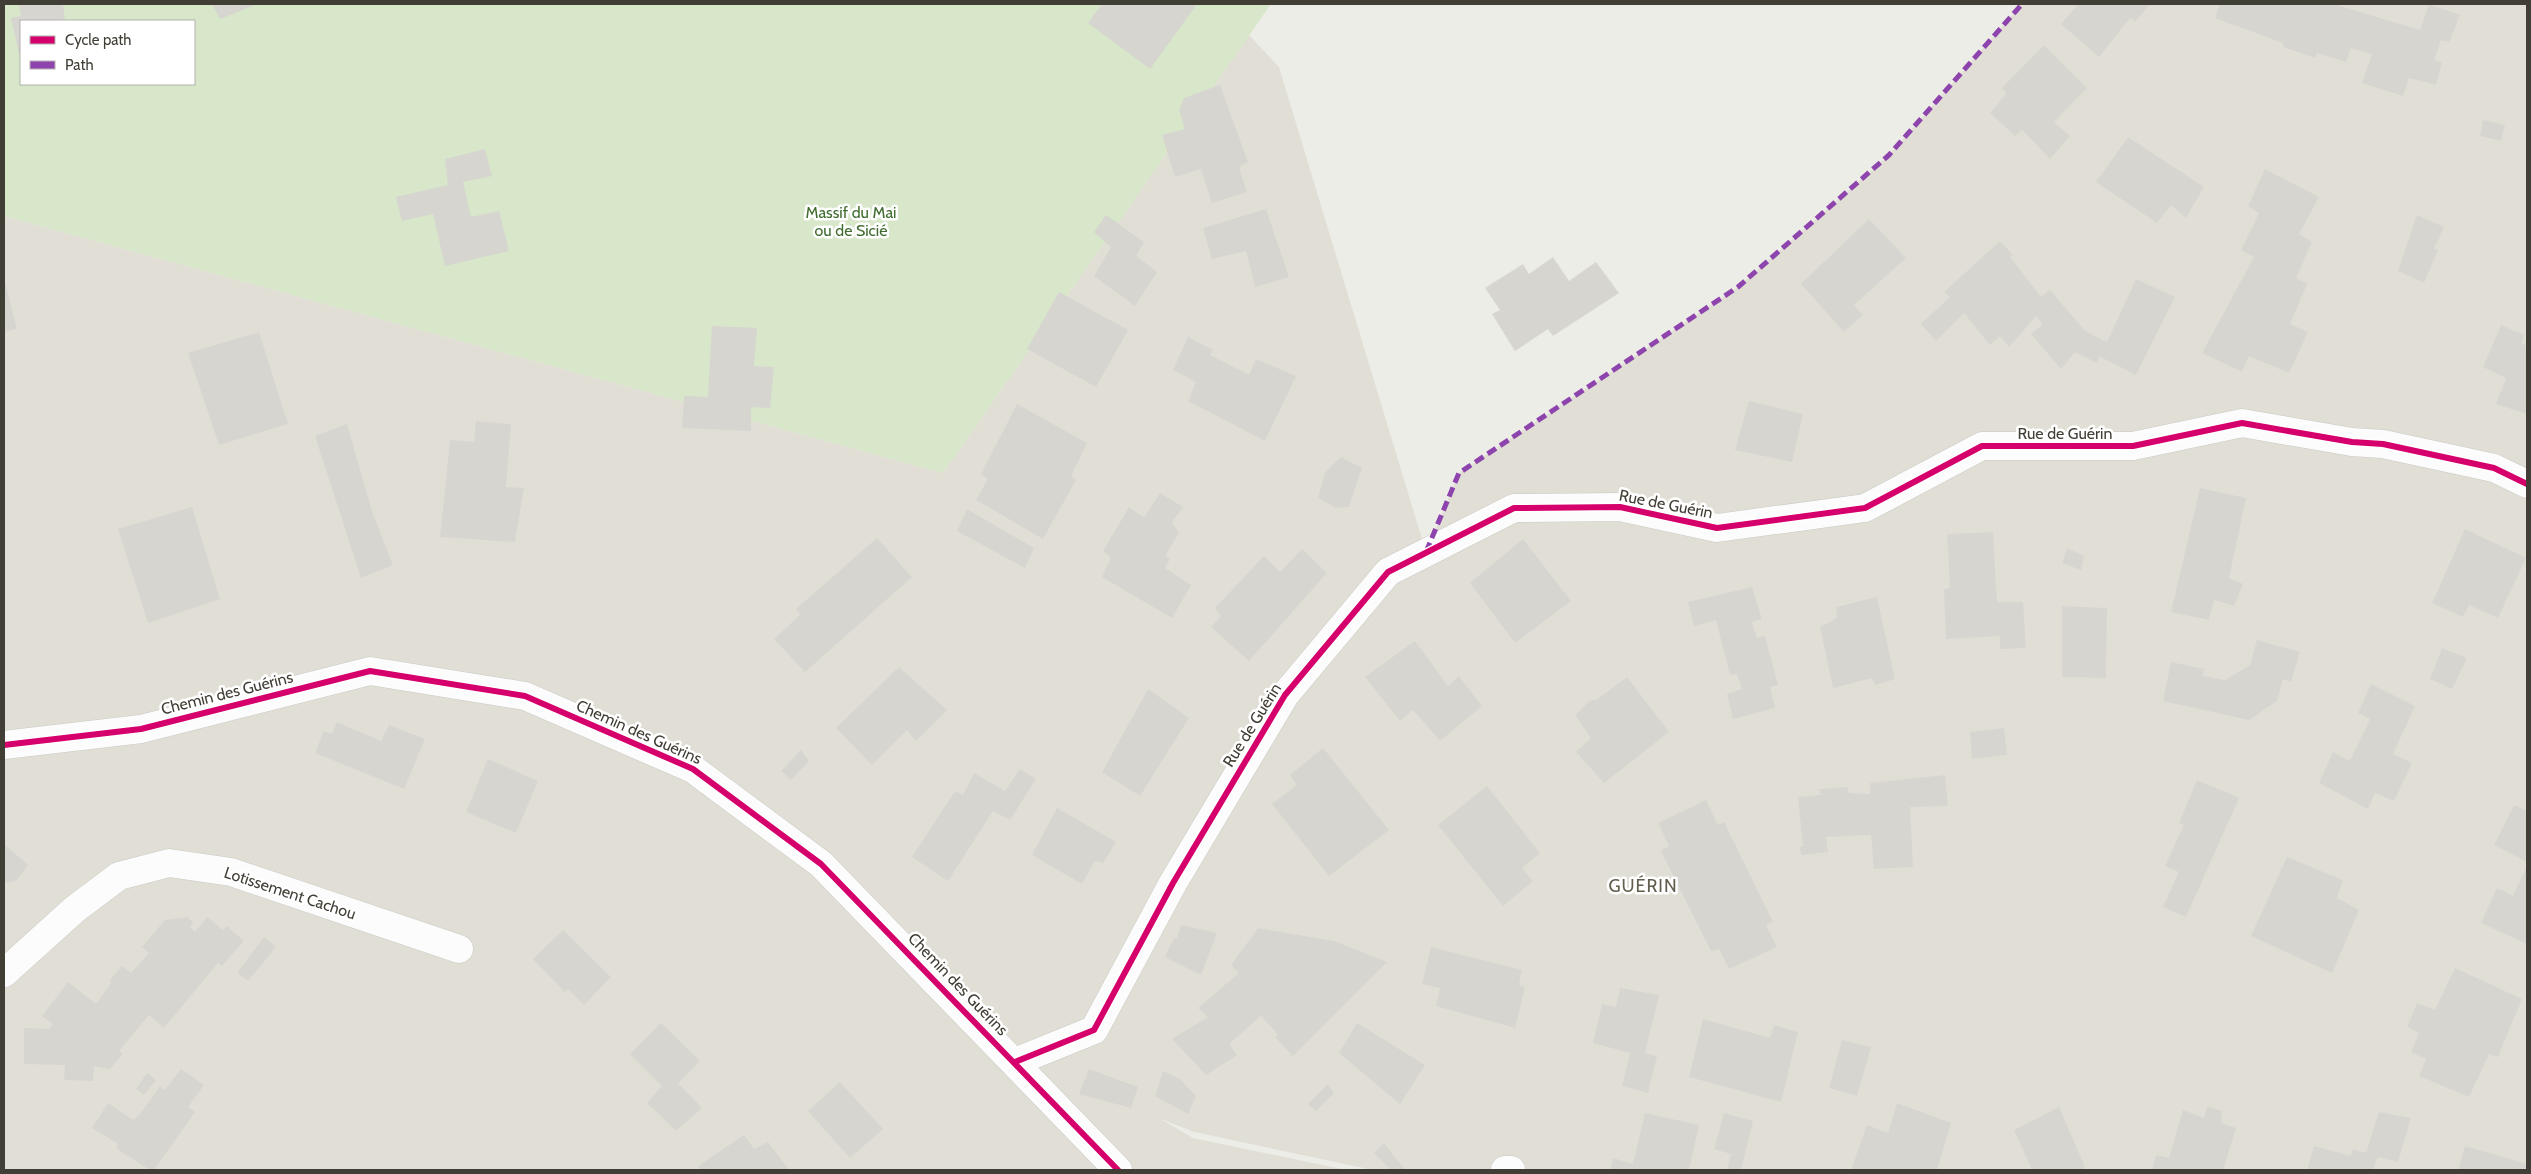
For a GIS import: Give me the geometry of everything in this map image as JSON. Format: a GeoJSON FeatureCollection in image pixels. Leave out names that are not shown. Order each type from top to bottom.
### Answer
{"type":"FeatureCollection","features":[{"type":"Feature","properties":{"kind":"street","name":"Rue de Guérin"},"geometry":{"type":"LineString","coordinates":[[1015,1062],[1094,1030],[1173,883],[1285,695],[1388,572],[1514,508],[1620,507],[1716,528],[1865,508],[1982,446],[2133,446],[2242,423],[2352,442],[2383,444],[2494,468],[2527,484]]}},
{"type":"Feature","properties":{"kind":"street","name":"Chemin des Guérins"},"geometry":{"type":"LineString","coordinates":[[4,745],[141,729],[370,671],[525,696],[693,769],[821,864],[1118,1170]]}},
{"type":"Feature","properties":{"kind":"street","name":"Lotissement Cachou"},"geometry":{"type":"LineString","coordinates":[[4,973],[75,910],[119,876],[169,863],[230,872],[459,949]]}},
{"type":"Feature","properties":{"kind":"street"},"geometry":{"type":"LineString","coordinates":[[1505,1170],[1511,1170]]}},
{"type":"Feature","properties":{"kind":"shaded area"},"geometry":{"type":"Polygon","coordinates":[[[2022,4],[2527,4],[2527,1170],[1373,1170],[1194,1132],[1161,1119],[1193,1138],[1347,1170],[4,1170],[4,216],[943,473],[1249,35],[1279,67],[1426,552],[1459,473],[1738,287],[1889,155],[2022,4]]]}},
{"type":"Feature","properties":{"kind":"green space","name":"Massif du Mai ou de Sicié"},"geometry":{"type":"Polygon","coordinates":[[[4,4],[1271,4],[943,473],[4,216],[4,4]]]}},
{"type":"Feature","properties":{"kind":"building"},"geometry":{"type":"Polygon","coordinates":[[[19,4],[63,4],[65,19],[20,20],[19,54],[11,18],[21,16],[19,4]]]}},
{"type":"Feature","properties":{"kind":"building"},"geometry":{"type":"Polygon","coordinates":[[[212,4],[257,4],[220,19],[212,4]]]}},
{"type":"Feature","properties":{"kind":"building"},"geometry":{"type":"Polygon","coordinates":[[[1102,4],[1197,4],[1150,69],[1088,23],[1102,4]]]}},
{"type":"Feature","properties":{"kind":"building"},"geometry":{"type":"Polygon","coordinates":[[[2078,4],[2150,4],[2135,22],[2130,18],[2099,57],[2061,24],[2078,4]]]}},
{"type":"Feature","properties":{"kind":"building"},"geometry":{"type":"Polygon","coordinates":[[[2220,4],[2334,4],[2420,30],[2429,4],[2460,15],[2449,42],[2441,40],[2434,60],[2442,63],[2436,85],[2409,78],[2403,96],[2362,83],[2372,54],[2351,48],[2346,62],[2317,53],[2315,58],[2283,47],[2283,43],[2215,18],[2220,4]]]}},
{"type":"Feature","properties":{"kind":"building"},"geometry":{"type":"Polygon","coordinates":[[[2044,45],[2087,88],[2054,122],[2070,136],[2050,159],[2022,130],[2015,136],[1990,113],[2006,94],[2002,88],[2044,45]]]}},
{"type":"Feature","properties":{"kind":"building"},"geometry":{"type":"Polygon","coordinates":[[[1220,85],[1248,162],[1239,167],[1247,192],[1212,203],[1201,169],[1175,177],[1162,135],[1185,129],[1179,110],[1184,98],[1220,85]]]}},
{"type":"Feature","properties":{"kind":"building"},"geometry":{"type":"Polygon","coordinates":[[[2483,120],[2505,125],[2501,141],[2480,136],[2483,120]]]}},
{"type":"Feature","properties":{"kind":"building"},"geometry":{"type":"Polygon","coordinates":[[[2128,137],[2204,187],[2186,218],[2171,205],[2157,223],[2096,182],[2128,137]]]}},
{"type":"Feature","properties":{"kind":"building"},"geometry":{"type":"Polygon","coordinates":[[[485,149],[492,176],[463,182],[471,217],[499,211],[509,251],[445,266],[433,214],[402,221],[396,197],[448,185],[445,159],[485,149]]]}},
{"type":"Feature","properties":{"kind":"building"},"geometry":{"type":"Polygon","coordinates":[[[2265,169],[2319,197],[2299,234],[2312,242],[2296,278],[2307,284],[2290,324],[2308,332],[2289,373],[2249,356],[2242,372],[2202,353],[2254,257],[2241,250],[2259,213],[2248,206],[2265,169]]]}},
{"type":"Feature","properties":{"kind":"building"},"geometry":{"type":"Polygon","coordinates":[[[1266,209],[1289,277],[1255,287],[1246,251],[1212,259],[1203,228],[1266,209]]]}},
{"type":"Feature","properties":{"kind":"building"},"geometry":{"type":"Polygon","coordinates":[[[1106,215],[1144,242],[1136,256],[1157,272],[1135,306],[1094,276],[1111,247],[1094,232],[1106,215]]]}},
{"type":"Feature","properties":{"kind":"building"},"geometry":{"type":"Polygon","coordinates":[[[2417,215],[2444,227],[2434,249],[2438,250],[2424,283],[2398,271],[2417,215]]]}},
{"type":"Feature","properties":{"kind":"building"},"geometry":{"type":"Polygon","coordinates":[[[1869,219],[1906,258],[1854,305],[1863,315],[1844,332],[1801,284],[1869,219]]]}},
{"type":"Feature","properties":{"kind":"building"},"geometry":{"type":"Polygon","coordinates":[[[2000,241],[2013,255],[2010,257],[2041,297],[2050,290],[2085,331],[2107,342],[2136,279],[2175,297],[2136,375],[2099,356],[2097,363],[2075,352],[2061,369],[2031,334],[2043,324],[2036,316],[2009,347],[2000,336],[1990,345],[1964,313],[1936,341],[1921,324],[1950,297],[1944,292],[2000,241]]]}},
{"type":"Feature","properties":{"kind":"building"},"geometry":{"type":"Polygon","coordinates":[[[1553,257],[1569,281],[1596,262],[1619,293],[1553,336],[1548,329],[1515,351],[1492,314],[1500,310],[1485,288],[1523,264],[1529,274],[1553,257]]]}},
{"type":"Feature","properties":{"kind":"building"},"geometry":{"type":"Polygon","coordinates":[[[4,278],[17,329],[4,332],[4,278]]]}},
{"type":"Feature","properties":{"kind":"building"},"geometry":{"type":"Polygon","coordinates":[[[1059,292],[1128,330],[1096,387],[1027,349],[1059,292]]]}},
{"type":"Feature","properties":{"kind":"building"},"geometry":{"type":"Polygon","coordinates":[[[2501,325],[2524,335],[2521,343],[2527,346],[2527,414],[2496,404],[2506,378],[2483,367],[2501,325]]]}},
{"type":"Feature","properties":{"kind":"building"},"geometry":{"type":"Polygon","coordinates":[[[712,326],[757,328],[754,366],[774,367],[770,408],[751,407],[751,431],[682,428],[684,396],[708,397],[712,326]]]}},
{"type":"Feature","properties":{"kind":"building"},"geometry":{"type":"Polygon","coordinates":[[[259,332],[288,424],[219,445],[188,353],[259,332]]]}},
{"type":"Feature","properties":{"kind":"building"},"geometry":{"type":"Polygon","coordinates":[[[1188,337],[1213,350],[1210,355],[1249,375],[1256,359],[1296,376],[1265,441],[1188,401],[1196,382],[1173,370],[1188,337]]]}},
{"type":"Feature","properties":{"kind":"building"},"geometry":{"type":"Polygon","coordinates":[[[1749,401],[1803,414],[1792,462],[1735,450],[1749,401]]]}},
{"type":"Feature","properties":{"kind":"building"},"geometry":{"type":"Polygon","coordinates":[[[1017,404],[1087,443],[1071,476],[1076,480],[1043,539],[976,500],[988,479],[981,474],[1017,404]]]}},
{"type":"Feature","properties":{"kind":"building"},"geometry":{"type":"Polygon","coordinates":[[[476,421],[511,424],[506,487],[524,488],[515,542],[440,537],[450,440],[474,442],[476,421]]]}},
{"type":"Feature","properties":{"kind":"building"},"geometry":{"type":"Polygon","coordinates":[[[347,424],[372,511],[393,565],[361,578],[315,436],[347,424]]]}},
{"type":"Feature","properties":{"kind":"building"},"geometry":{"type":"Polygon","coordinates":[[[1341,457],[1362,468],[1349,507],[1336,508],[1318,498],[1325,473],[1341,457]]]}},
{"type":"Feature","properties":{"kind":"building"},"geometry":{"type":"Polygon","coordinates":[[[2200,488],[2246,498],[2229,578],[2243,584],[2234,606],[2214,600],[2209,620],[2171,612],[2200,488]]]}},
{"type":"Feature","properties":{"kind":"building"},"geometry":{"type":"Polygon","coordinates":[[[1160,493],[1183,507],[1172,522],[1179,533],[1165,556],[1170,559],[1165,568],[1191,585],[1172,618],[1102,577],[1111,558],[1103,551],[1129,507],[1144,518],[1160,493]]]}},
{"type":"Feature","properties":{"kind":"building"},"geometry":{"type":"Polygon","coordinates":[[[192,507],[220,599],[148,623],[118,529],[192,507]]]}},
{"type":"Feature","properties":{"kind":"building"},"geometry":{"type":"Polygon","coordinates":[[[967,509],[1034,548],[1025,568],[957,531],[967,509]]]}},
{"type":"Feature","properties":{"kind":"building"},"geometry":{"type":"Polygon","coordinates":[[[2465,529],[2526,558],[2498,618],[2469,605],[2463,617],[2432,603],[2465,529]]]}},
{"type":"Feature","properties":{"kind":"building"},"geometry":{"type":"Polygon","coordinates":[[[1993,532],[1997,602],[2023,602],[2026,648],[2000,649],[2000,636],[1946,639],[1944,589],[1950,588],[1947,534],[1993,532]]]}},
{"type":"Feature","properties":{"kind":"building"},"geometry":{"type":"Polygon","coordinates":[[[877,538],[912,577],[805,672],[774,639],[800,615],[796,609],[877,538]]]}},
{"type":"Feature","properties":{"kind":"building"},"geometry":{"type":"Polygon","coordinates":[[[1523,539],[1571,601],[1515,643],[1470,583],[1523,539]]]}},
{"type":"Feature","properties":{"kind":"building"},"geometry":{"type":"Polygon","coordinates":[[[2067,548],[2084,556],[2081,570],[2062,563],[2067,548]]]}},
{"type":"Feature","properties":{"kind":"building"},"geometry":{"type":"Polygon","coordinates":[[[1302,549],[1327,573],[1249,661],[1211,627],[1221,616],[1215,608],[1264,556],[1280,572],[1302,549]]]}},
{"type":"Feature","properties":{"kind":"building"},"geometry":{"type":"Polygon","coordinates":[[[1752,587],[1762,619],[1752,622],[1757,638],[1765,636],[1778,685],[1770,687],[1775,708],[1733,719],[1727,694],[1742,689],[1737,674],[1730,675],[1716,620],[1694,626],[1688,602],[1752,587]]]}},
{"type":"Feature","properties":{"kind":"building"},"geometry":{"type":"Polygon","coordinates":[[[1877,597],[1895,679],[1875,685],[1872,678],[1833,688],[1820,627],[1837,618],[1836,607],[1877,597]]]}},
{"type":"Feature","properties":{"kind":"building"},"geometry":{"type":"Polygon","coordinates":[[[2062,606],[2107,608],[2106,678],[2062,677],[2062,606]]]}},
{"type":"Feature","properties":{"kind":"building"},"geometry":{"type":"Polygon","coordinates":[[[2257,640],[2300,652],[2291,682],[2283,679],[2277,701],[2249,720],[2163,701],[2171,662],[2204,669],[2203,676],[2225,680],[2250,665],[2257,640]]]}},
{"type":"Feature","properties":{"kind":"building"},"geometry":{"type":"Polygon","coordinates":[[[1415,641],[1448,686],[1459,676],[1482,706],[1440,741],[1413,710],[1400,721],[1365,677],[1415,641]]]}},
{"type":"Feature","properties":{"kind":"building"},"geometry":{"type":"Polygon","coordinates":[[[2442,648],[2467,658],[2452,689],[2430,679],[2442,648]]]}},
{"type":"Feature","properties":{"kind":"building"},"geometry":{"type":"Polygon","coordinates":[[[899,667],[947,710],[916,741],[907,730],[872,765],[836,728],[899,667]]]}},
{"type":"Feature","properties":{"kind":"building"},"geometry":{"type":"Polygon","coordinates":[[[1627,677],[1669,732],[1604,783],[1576,752],[1591,738],[1575,715],[1589,701],[1596,700],[1627,677]]]}},
{"type":"Feature","properties":{"kind":"building"},"geometry":{"type":"Polygon","coordinates":[[[2371,684],[2415,706],[2393,754],[2412,763],[2394,801],[2375,793],[2368,809],[2319,783],[2333,752],[2350,761],[2370,719],[2358,713],[2371,684]]]}},
{"type":"Feature","properties":{"kind":"building"},"geometry":{"type":"Polygon","coordinates":[[[1148,689],[1189,718],[1140,796],[1102,772],[1148,689]]]}},
{"type":"Feature","properties":{"kind":"building"},"geometry":{"type":"Polygon","coordinates":[[[337,722],[381,741],[389,725],[425,739],[404,789],[315,753],[324,731],[332,734],[337,722]]]}},
{"type":"Feature","properties":{"kind":"building"},"geometry":{"type":"Polygon","coordinates":[[[2004,728],[2007,755],[1972,759],[1970,732],[2004,728]]]}},
{"type":"Feature","properties":{"kind":"building"},"geometry":{"type":"Polygon","coordinates":[[[1323,748],[1389,830],[1329,876],[1272,804],[1297,785],[1290,775],[1323,748]]]}},
{"type":"Feature","properties":{"kind":"building"},"geometry":{"type":"Polygon","coordinates":[[[801,750],[809,761],[791,780],[781,771],[801,750]]]}},
{"type":"Feature","properties":{"kind":"building"},"geometry":{"type":"Polygon","coordinates":[[[488,759],[538,781],[516,833],[466,812],[488,759]]]}},
{"type":"Feature","properties":{"kind":"building"},"geometry":{"type":"Polygon","coordinates":[[[1020,769],[1036,779],[1010,820],[993,811],[948,881],[912,857],[955,791],[963,795],[974,773],[1005,791],[1020,769]]]}},
{"type":"Feature","properties":{"kind":"building"},"geometry":{"type":"Polygon","coordinates":[[[1945,775],[1948,806],[1910,807],[1913,867],[1874,869],[1871,835],[1826,837],[1828,852],[1802,855],[1799,847],[1803,846],[1798,797],[1821,795],[1819,789],[1847,787],[1849,793],[1870,794],[1870,783],[1945,775]]]}},
{"type":"Feature","properties":{"kind":"building"},"geometry":{"type":"Polygon","coordinates":[[[2197,780],[2239,798],[2186,917],[2163,907],[2179,872],[2165,866],[2184,825],[2179,823],[2197,780]]]}},
{"type":"Feature","properties":{"kind":"building"},"geometry":{"type":"Polygon","coordinates":[[[1487,786],[1540,853],[1522,868],[1533,881],[1503,906],[1438,825],[1487,786]]]}},
{"type":"Feature","properties":{"kind":"building"},"geometry":{"type":"Polygon","coordinates":[[[1706,800],[1718,825],[1724,822],[1773,922],[1766,925],[1777,947],[1729,969],[1719,949],[1711,951],[1661,851],[1669,846],[1658,823],[1706,800]]]}},
{"type":"Feature","properties":{"kind":"building"},"geometry":{"type":"Polygon","coordinates":[[[2514,805],[2527,811],[2527,862],[2494,845],[2514,805]]]}},
{"type":"Feature","properties":{"kind":"building"},"geometry":{"type":"Polygon","coordinates":[[[1057,808],[1116,842],[1103,863],[1095,861],[1082,884],[1032,855],[1057,808]]]}},
{"type":"Feature","properties":{"kind":"building"},"geometry":{"type":"Polygon","coordinates":[[[4,844],[28,865],[16,881],[6,883],[4,881],[4,844]]]}},
{"type":"Feature","properties":{"kind":"building"},"geometry":{"type":"Polygon","coordinates":[[[2287,857],[2343,880],[2337,898],[2359,910],[2332,973],[2251,936],[2287,857]]]}},
{"type":"Feature","properties":{"kind":"building"},"geometry":{"type":"Polygon","coordinates":[[[2527,866],[2527,944],[2481,923],[2497,888],[2513,896],[2527,866]]]}},
{"type":"Feature","properties":{"kind":"building"},"geometry":{"type":"Polygon","coordinates":[[[187,917],[193,922],[190,927],[195,932],[207,917],[223,930],[227,926],[244,941],[222,966],[218,963],[164,1028],[149,1015],[119,1051],[123,1054],[110,1069],[94,1066],[93,1081],[64,1080],[65,1065],[24,1064],[24,1028],[49,1029],[53,1024],[42,1016],[68,982],[96,1004],[111,983],[109,981],[122,966],[131,973],[149,953],[142,947],[165,920],[187,917]]]}},
{"type":"Feature","properties":{"kind":"building"},"geometry":{"type":"Polygon","coordinates":[[[1181,925],[1217,933],[1201,975],[1165,957],[1174,938],[1177,939],[1181,925]]]}},
{"type":"Feature","properties":{"kind":"building"},"geometry":{"type":"Polygon","coordinates":[[[1258,928],[1334,941],[1387,962],[1293,1056],[1275,1037],[1278,1034],[1261,1016],[1229,1044],[1237,1055],[1206,1075],[1172,1039],[1208,1017],[1198,1008],[1239,973],[1231,965],[1258,928]]]}},
{"type":"Feature","properties":{"kind":"building"},"geometry":{"type":"Polygon","coordinates":[[[563,930],[611,977],[584,1005],[568,989],[565,992],[533,959],[563,930]]]}},
{"type":"Feature","properties":{"kind":"building"},"geometry":{"type":"Polygon","coordinates":[[[264,937],[276,947],[248,981],[237,973],[264,937]]]}},
{"type":"Feature","properties":{"kind":"building"},"geometry":{"type":"Polygon","coordinates":[[[1431,947],[1522,970],[1519,985],[1525,987],[1515,1028],[1436,1006],[1440,988],[1422,984],[1431,947]]]}},
{"type":"Feature","properties":{"kind":"building"},"geometry":{"type":"Polygon","coordinates":[[[2455,968],[2522,999],[2498,1057],[2489,1054],[2469,1097],[2419,1076],[2426,1059],[2411,1052],[2419,1033],[2407,1027],[2417,1003],[2435,1010],[2455,968]]]}},
{"type":"Feature","properties":{"kind":"building"},"geometry":{"type":"Polygon","coordinates":[[[1620,988],[1659,995],[1645,1053],[1657,1056],[1648,1093],[1622,1086],[1630,1053],[1593,1043],[1602,1004],[1616,1007],[1620,988]]]}},
{"type":"Feature","properties":{"kind":"building"},"geometry":{"type":"Polygon","coordinates":[[[1703,1019],[1770,1038],[1774,1025],[1798,1032],[1781,1102],[1689,1077],[1703,1019]]]}},
{"type":"Feature","properties":{"kind":"building"},"geometry":{"type":"Polygon","coordinates":[[[661,1023],[700,1061],[678,1083],[702,1108],[676,1131],[647,1103],[662,1086],[630,1054],[661,1023]]]}},
{"type":"Feature","properties":{"kind":"building"},"geometry":{"type":"Polygon","coordinates":[[[1357,1023],[1425,1065],[1400,1104],[1339,1053],[1357,1023]]]}},
{"type":"Feature","properties":{"kind":"building"},"geometry":{"type":"Polygon","coordinates":[[[1842,1040],[1871,1047],[1857,1096],[1829,1088],[1842,1040]]]}},
{"type":"Feature","properties":{"kind":"building"},"geometry":{"type":"Polygon","coordinates":[[[181,1069],[204,1085],[188,1107],[195,1112],[154,1170],[150,1170],[117,1149],[117,1143],[92,1128],[108,1103],[133,1120],[140,1114],[160,1086],[165,1090],[181,1069]]]}},
{"type":"Feature","properties":{"kind":"building"},"geometry":{"type":"Polygon","coordinates":[[[1089,1069],[1138,1087],[1131,1108],[1079,1094],[1089,1069]]]}},
{"type":"Feature","properties":{"kind":"building"},"geometry":{"type":"Polygon","coordinates":[[[1163,1071],[1180,1079],[1196,1096],[1188,1114],[1155,1096],[1163,1071]]]}},
{"type":"Feature","properties":{"kind":"building"},"geometry":{"type":"Polygon","coordinates":[[[147,1073],[156,1080],[144,1095],[136,1089],[147,1073]]]}},
{"type":"Feature","properties":{"kind":"building"},"geometry":{"type":"Polygon","coordinates":[[[840,1082],[883,1129],[850,1158],[808,1111],[840,1082]]]}},
{"type":"Feature","properties":{"kind":"building"},"geometry":{"type":"Polygon","coordinates":[[[1328,1084],[1334,1093],[1316,1111],[1308,1104],[1328,1084]]]}},
{"type":"Feature","properties":{"kind":"building"},"geometry":{"type":"Polygon","coordinates":[[[1897,1103],[1951,1123],[1937,1170],[1851,1170],[1867,1125],[1888,1133],[1897,1103]]]}},
{"type":"Feature","properties":{"kind":"building"},"geometry":{"type":"Polygon","coordinates":[[[2207,1106],[2222,1111],[2221,1123],[2236,1128],[2223,1170],[2152,1170],[2156,1155],[2169,1158],[2183,1110],[2204,1118],[2207,1106]]]}},
{"type":"Feature","properties":{"kind":"building"},"geometry":{"type":"Polygon","coordinates":[[[2059,1107],[2085,1167],[2084,1170],[2032,1170],[2014,1130],[2059,1107]]]}},
{"type":"Feature","properties":{"kind":"building"},"geometry":{"type":"Polygon","coordinates":[[[2379,1112],[2411,1118],[2398,1162],[2378,1157],[2373,1170],[2307,1170],[2314,1146],[2351,1156],[2353,1149],[2366,1153],[2379,1112]]]}},
{"type":"Feature","properties":{"kind":"building"},"geometry":{"type":"Polygon","coordinates":[[[1645,1113],[1699,1125],[1689,1170],[1610,1170],[1613,1158],[1633,1164],[1645,1113]]]}},
{"type":"Feature","properties":{"kind":"building"},"geometry":{"type":"Polygon","coordinates":[[[1724,1113],[1753,1121],[1741,1170],[1727,1170],[1731,1154],[1714,1149],[1724,1113]]]}},
{"type":"Feature","properties":{"kind":"building"},"geometry":{"type":"Polygon","coordinates":[[[744,1135],[754,1149],[768,1142],[789,1170],[700,1170],[698,1166],[744,1135]]]}},
{"type":"Feature","properties":{"kind":"building"},"geometry":{"type":"Polygon","coordinates":[[[1384,1143],[1406,1170],[1388,1170],[1390,1169],[1374,1153],[1384,1143]]]}},
{"type":"Feature","properties":{"kind":"building"},"geometry":{"type":"Polygon","coordinates":[[[2465,1146],[2527,1164],[2527,1170],[2458,1170],[2465,1146]]]}},
{"type":"Feature","properties":{"kind":"marked path"},"geometry":{"type":"LineString","coordinates":[[1426,552],[1459,473],[1738,287],[1889,155],[2022,4]]}},
{"type":"Feature","properties":{"kind":"cycle path"},"geometry":{"type":"LineString","coordinates":[[1015,1062],[1094,1030],[1173,883],[1285,695],[1388,572],[1514,508],[1620,507],[1717,528],[1865,508],[1982,446],[2133,446],[2242,423],[2352,442],[2383,444],[2494,468],[2527,484]]}},
{"type":"Feature","properties":{"kind":"cycle path"},"geometry":{"type":"LineString","coordinates":[[4,745],[141,729],[370,671],[525,696],[693,769],[821,864],[1118,1170]]}},
{"type":"Feature","properties":{"kind":"district","name":"GUÉRIN"},"geometry":{"type":"Point","coordinates":[1643,886]}}]}
